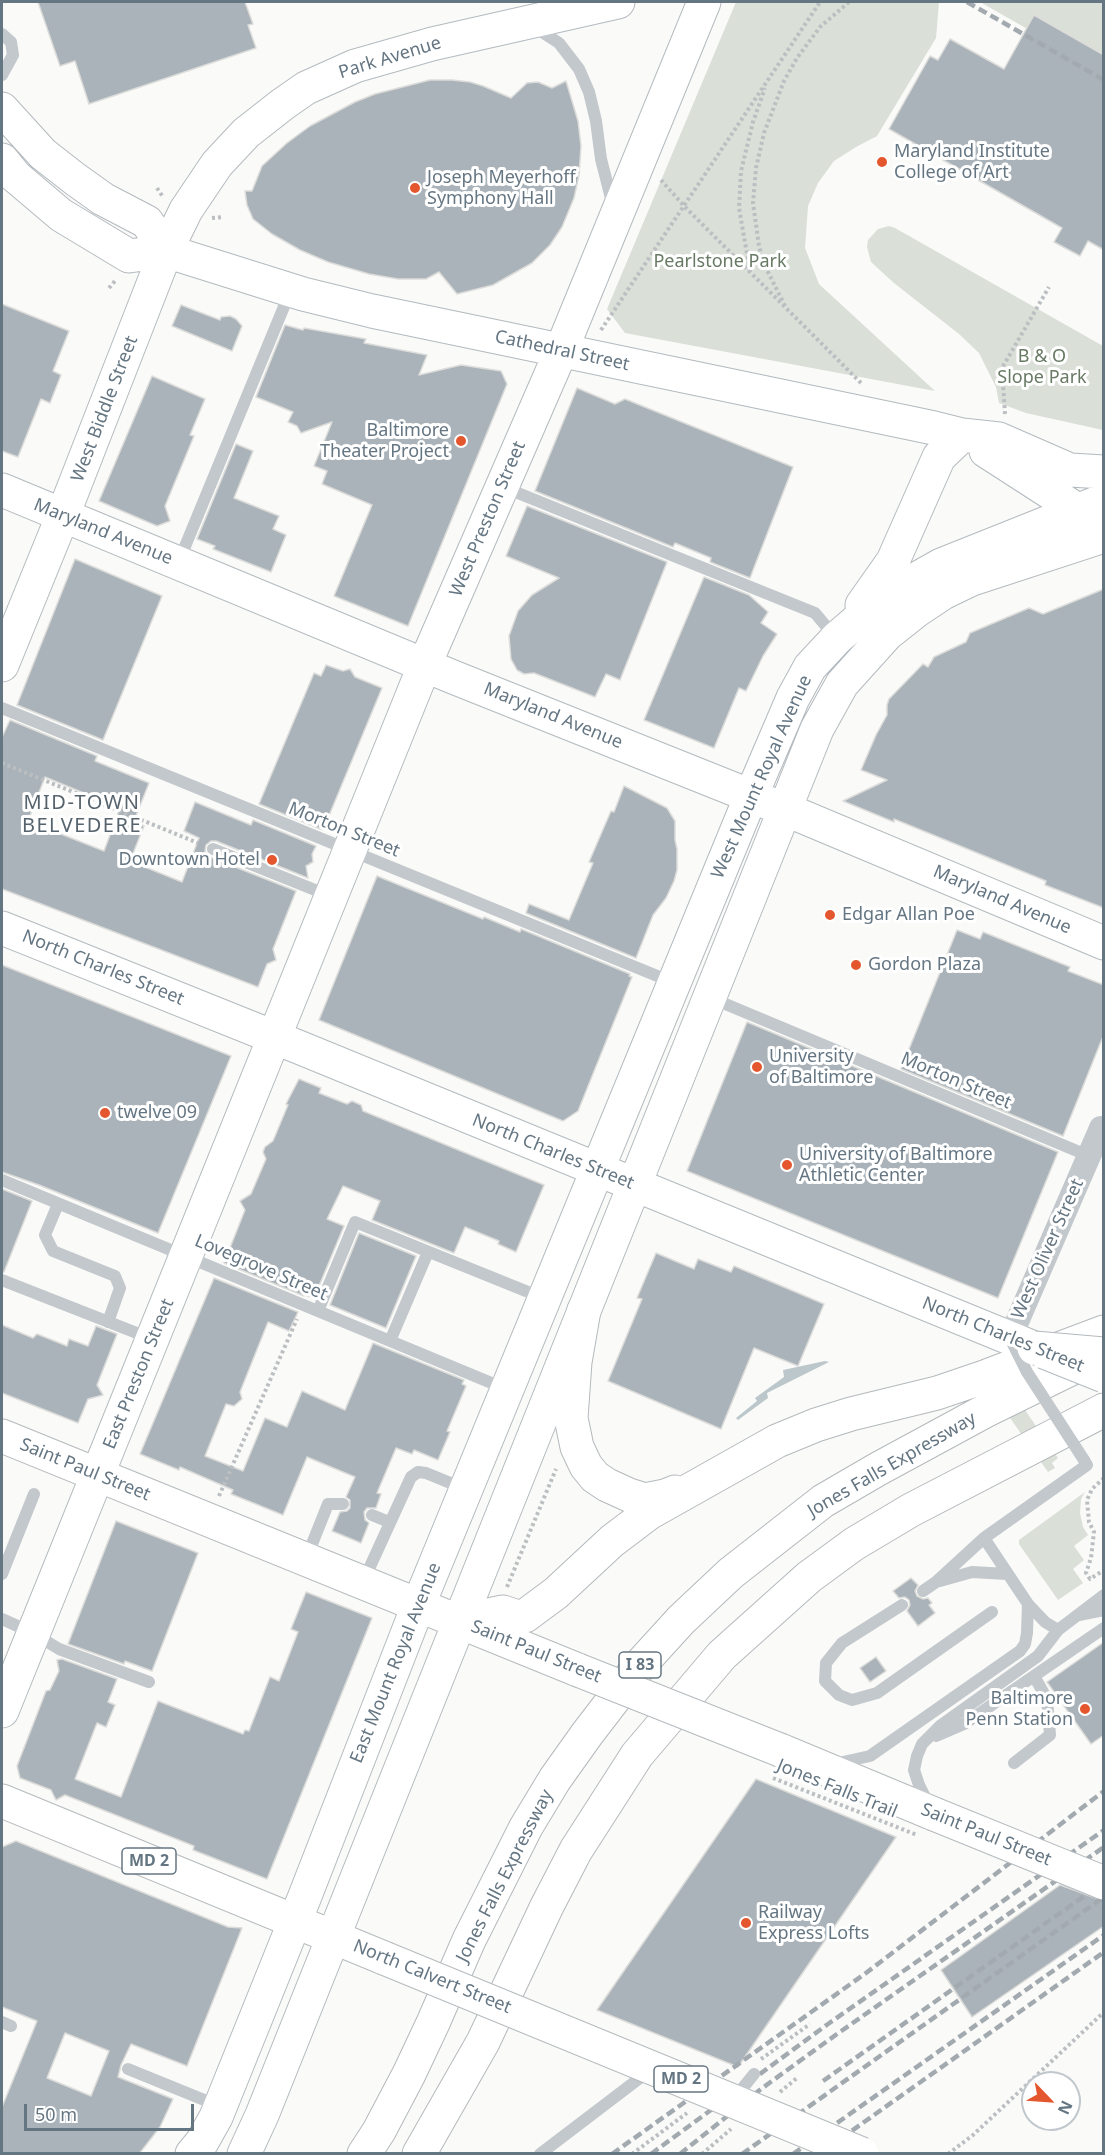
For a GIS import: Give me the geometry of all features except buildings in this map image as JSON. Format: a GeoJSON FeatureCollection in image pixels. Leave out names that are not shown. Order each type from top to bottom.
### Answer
{"type":"FeatureCollection","features":[{"type":"Feature","properties":{"kind":"main road","name":"Park Avenue"},"geometry":{"type":"LineString","coordinates":[[166,251],[186,210],[217,164],[246,133],[306,88],[355,66],[432,44],[618,2]]}},
{"type":"Feature","properties":{"kind":"main road","name":"West Preston Street"},"geometry":{"type":"LineString","coordinates":[[275,1037],[425,664],[561,351],[704,2]]}},
{"type":"Feature","properties":{"kind":"main road"},"geometry":{"type":"LineString","coordinates":[[2,109],[43,154],[75,179],[103,199],[147,222],[166,251],[129,256],[61,215],[15,176],[2,160]]}},
{"type":"Feature","properties":{"kind":"main road","name":"Cathedral Street"},"geometry":{"type":"LineString","coordinates":[[166,251],[290,290],[372,310],[962,435],[999,439],[1070,470],[1104,472]]}},
{"type":"Feature","properties":{"kind":"main road","name":"West Biddle Street"},"geometry":{"type":"LineString","coordinates":[[2,666],[166,251]]}},
{"type":"Feature","properties":{"kind":"main road"},"geometry":{"type":"LineString","coordinates":[[837,638],[893,561],[939,457],[962,435]]}},
{"type":"Feature","properties":{"kind":"main road","name":"Cathedral Street"},"geometry":{"type":"LineString","coordinates":[[962,435],[1095,509]]}},
{"type":"Feature","properties":{"kind":"main road","name":"Maryland Avenue"},"geometry":{"type":"LineString","coordinates":[[2,490],[1104,943]]}},
{"type":"Feature","properties":{"kind":"main road","name":"West Mount Royal Avenue"},"geometry":{"type":"LineString","coordinates":[[598,1171],[751,796],[793,698],[810,667],[837,638],[874,606],[902,587],[942,565],[1095,509]]}},
{"type":"Feature","properties":{"kind":"main road","name":"West Mount Royal Avenue"},"geometry":{"type":"LineString","coordinates":[[634,1185],[784,810],[818,729],[842,684],[887,634],[925,605],[972,579],[1104,536]]}},
{"type":"Feature","properties":{"kind":"main road","name":"North Charles Street"},"geometry":{"type":"LineString","coordinates":[[2,928],[275,1037],[1104,1376]]}},
{"type":"Feature","properties":{"kind":"main road","name":"East Preston Street"},"geometry":{"type":"LineString","coordinates":[[2,1711],[275,1037]]}},
{"type":"Feature","properties":{"kind":"main road","name":"East Mount Royal Avenue"},"geometry":{"type":"LineString","coordinates":[[192,2154],[202,2142],[220,2106],[418,1606],[598,1171]]}},
{"type":"Feature","properties":{"kind":"main road"},"geometry":{"type":"LineString","coordinates":[[244,2154],[634,1185]]}},
{"type":"Feature","properties":{"kind":"main road"},"geometry":{"type":"LineString","coordinates":[[584,1310],[575,1362],[571,1418],[577,1447],[586,1466],[595,1477],[607,1485],[645,1500],[665,1496],[715,1475]]}},
{"type":"Feature","properties":{"kind":"main road"},"geometry":{"type":"LineString","coordinates":[[460,1621],[503,1612],[525,1617],[556,1593],[612,1541],[649,1513],[777,1441],[850,1414],[937,1393],[1104,1332]]}},
{"type":"Feature","properties":{"kind":"main road"},"geometry":{"type":"LineString","coordinates":[[1019,1343],[1104,1353]]}},
{"type":"Feature","properties":{"kind":"main road","name":"Jones Falls Expressway"},"geometry":{"type":"LineString","coordinates":[[364,2154],[409,2074],[469,1940],[526,1827],[555,1779],[587,1734],[640,1665],[681,1620],[731,1573],[773,1538],[823,1502],[878,1469],[985,1411],[1104,1353]]}},
{"type":"Feature","properties":{"kind":"main road"},"geometry":{"type":"LineString","coordinates":[[419,2154],[483,2042],[576,1850],[636,1755],[722,1655],[809,1577],[854,1544],[921,1504],[1104,1410]]}},
{"type":"Feature","properties":{"kind":"main road","name":"Saint Paul Street"},"geometry":{"type":"LineString","coordinates":[[2,1436],[821,1767],[927,1825],[1104,1883]]}},
{"type":"Feature","properties":{"kind":"main road","name":"North Calvert Street"},"geometry":{"type":"LineString","coordinates":[[2,1801],[862,2154]]}},
{"type":"Feature","properties":{"kind":"street","name":"West Oliver Street"},"geometry":{"type":"LineString","coordinates":[[1019,1343],[1101,1128]]}},
{"type":"Feature","properties":{"kind":"lane"},"geometry":{"type":"LineString","coordinates":[[526,21],[559,43],[579,69],[589,93],[596,121],[601,159],[616,216]]}},
{"type":"Feature","properties":{"kind":"lane"},"geometry":{"type":"LineString","coordinates":[[2,34],[11,42],[14,55],[2,75]]}},
{"type":"Feature","properties":{"kind":"lane"},"geometry":{"type":"LineString","coordinates":[[178,562],[290,290]]}},
{"type":"Feature","properties":{"kind":"lane"},"geometry":{"type":"LineString","coordinates":[[502,486],[815,613],[837,638]]}},
{"type":"Feature","properties":{"kind":"lane","name":"Morton Street"},"geometry":{"type":"LineString","coordinates":[[2,708],[674,983]]}},
{"type":"Feature","properties":{"kind":"lane"},"geometry":{"type":"LineString","coordinates":[[213,849],[332,896]]}},
{"type":"Feature","properties":{"kind":"lane","name":"Morton Street"},"geometry":{"type":"LineString","coordinates":[[710,998],[1089,1156]]}},
{"type":"Feature","properties":{"kind":"lane","name":"Lovegrove Street"},"geometry":{"type":"LineString","coordinates":[[2,1180],[507,1389]]}},
{"type":"Feature","properties":{"kind":"lane"},"geometry":{"type":"LineString","coordinates":[[58,1204],[45,1235],[53,1251],[115,1276],[120,1288],[108,1322]]}},
{"type":"Feature","properties":{"kind":"lane"},"geometry":{"type":"LineString","coordinates":[[318,1311],[355,1222],[545,1299]]}},
{"type":"Feature","properties":{"kind":"lane"},"geometry":{"type":"LineString","coordinates":[[390,1341],[428,1252]]}},
{"type":"Feature","properties":{"kind":"lane"},"geometry":{"type":"LineString","coordinates":[[2,1280],[153,1340]]}},
{"type":"Feature","properties":{"kind":"lane"},"geometry":{"type":"LineString","coordinates":[[923,1591],[984,1538],[1087,1465],[1027,1372],[1019,1343]]}},
{"type":"Feature","properties":{"kind":"lane"},"geometry":{"type":"LineString","coordinates":[[363,1582],[411,1477],[418,1472],[426,1473],[466,1489]]}},
{"type":"Feature","properties":{"kind":"lane"},"geometry":{"type":"LineString","coordinates":[[2,1574],[34,1494]]}},
{"type":"Feature","properties":{"kind":"lane"},"geometry":{"type":"LineString","coordinates":[[306,1558],[328,1504],[343,1504]]}},
{"type":"Feature","properties":{"kind":"lane"},"geometry":{"type":"LineString","coordinates":[[372,1515],[389,1522]]}},
{"type":"Feature","properties":{"kind":"lane"},"geometry":{"type":"LineString","coordinates":[[984,1538],[1028,1604],[1045,1622],[1058,1630]]}},
{"type":"Feature","properties":{"kind":"lane"},"geometry":{"type":"LineString","coordinates":[[936,1582],[972,1572],[1008,1574]]}},
{"type":"Feature","properties":{"kind":"lane"},"geometry":{"type":"LineString","coordinates":[[927,1825],[915,1770],[922,1744],[940,1726],[1038,1656],[1058,1630],[1104,1595]]}},
{"type":"Feature","properties":{"kind":"lane"},"geometry":{"type":"LineString","coordinates":[[821,1767],[860,1759],[874,1753],[1020,1651],[1025,1644],[1027,1634],[1028,1604]]}},
{"type":"Feature","properties":{"kind":"lane"},"geometry":{"type":"LineString","coordinates":[[903,1605],[842,1643],[826,1663],[825,1681],[839,1695],[852,1700],[877,1694],[992,1612]]}},
{"type":"Feature","properties":{"kind":"lane"},"geometry":{"type":"LineString","coordinates":[[1075,1616],[1104,1610]]}},
{"type":"Feature","properties":{"kind":"lane"},"geometry":{"type":"LineString","coordinates":[[2,1618],[59,1649],[149,1682]]}},
{"type":"Feature","properties":{"kind":"lane"},"geometry":{"type":"LineString","coordinates":[[922,1744],[964,1724],[1104,1628]]}},
{"type":"Feature","properties":{"kind":"lane"},"geometry":{"type":"LineString","coordinates":[[1014,1763],[1050,1735],[1047,1699],[1034,1676]]}},
{"type":"Feature","properties":{"kind":"lane"},"geometry":{"type":"LineString","coordinates":[[540,2154],[663,2060]]}},
{"type":"Feature","properties":{"kind":"lane"},"geometry":{"type":"LineString","coordinates":[[128,2068],[220,2106]]}},
{"type":"Feature","properties":{"kind":"lane"},"geometry":{"type":"LineString","coordinates":[[733,2101],[754,2074]]}},
{"type":"Feature","properties":{"kind":"path"},"geometry":{"type":"LineString","coordinates":[[602,329],[820,2]]}},
{"type":"Feature","properties":{"kind":"path"},"geometry":{"type":"LineString","coordinates":[[785,306],[764,264],[759,246],[753,203],[756,168],[764,133],[784,81],[820,27],[849,2]]}},
{"type":"Feature","properties":{"kind":"path"},"geometry":{"type":"LineString","coordinates":[[750,271],[740,208],[741,171],[753,122],[768,82]]}},
{"type":"Feature","properties":{"kind":"path"},"geometry":{"type":"LineString","coordinates":[[657,175],[685,207],[864,386]]}},
{"type":"Feature","properties":{"kind":"path"},"geometry":{"type":"LineString","coordinates":[[212,223],[223,217]]}},
{"type":"Feature","properties":{"kind":"path"},"geometry":{"type":"LineString","coordinates":[[109,288],[115,281]]}},
{"type":"Feature","properties":{"kind":"path"},"geometry":{"type":"LineString","coordinates":[[1005,415],[1002,369],[1049,286]]}},
{"type":"Feature","properties":{"kind":"path"},"geometry":{"type":"LineString","coordinates":[[2,763],[213,849]]}},
{"type":"Feature","properties":{"kind":"path"},"geometry":{"type":"LineString","coordinates":[[219,1497],[298,1315]]}},
{"type":"Feature","properties":{"kind":"path"},"geometry":{"type":"LineString","coordinates":[[504,1592],[559,1462]]}},
{"type":"Feature","properties":{"kind":"path"},"geometry":{"type":"LineString","coordinates":[[1104,1478],[1092,1489],[1088,1500],[1089,1522],[1094,1532],[1091,1558],[1086,1573],[1090,1579],[1104,1570]]}},
{"type":"Feature","properties":{"kind":"path","name":"Jones Falls Trail"},"geometry":{"type":"LineString","coordinates":[[770,1777],[927,1825]]}},
{"type":"Feature","properties":{"kind":"path"},"geometry":{"type":"LineString","coordinates":[[948,2154],[973,2135],[1104,2012]]}},
{"type":"Feature","properties":{"kind":"green space","name":"Pearlstone Park"},"geometry":{"type":"Polygon","coordinates":[[[736,2],[939,2],[936,38],[877,136],[834,161],[818,183],[808,206],[805,248],[819,284],[935,391],[625,333],[607,309],[736,2]]]}},
{"type":"Feature","properties":{"kind":"green space"},"geometry":{"type":"Polygon","coordinates":[[[980,2],[1103,2],[1103,72],[980,2]]]}},
{"type":"Feature","properties":{"kind":"green space","name":"B & O Slope Park"},"geometry":{"type":"Polygon","coordinates":[[[889,226],[1103,346],[1103,430],[1026,413],[999,403],[996,387],[979,353],[871,262],[867,247],[868,240],[878,229],[889,226]]]}},
{"type":"Feature","properties":{"kind":"green space"},"geometry":{"type":"Polygon","coordinates":[[[975,1368],[1003,1378],[1058,1458],[1052,1463],[1055,1468],[1048,1472],[975,1368]]]}},
{"type":"Feature","properties":{"kind":"green space"},"geometry":{"type":"Polygon","coordinates":[[[1085,1492],[1081,1499],[1080,1513],[1083,1527],[1088,1535],[1074,1546],[1084,1560],[1073,1569],[1083,1583],[1058,1600],[1019,1544],[1019,1540],[1085,1492]]]}},
{"type":"Feature","properties":{"kind":"shaded area"},"geometry":{"type":"Polygon","coordinates":[[[829,1362],[767,1393],[768,1398],[738,1420],[736,1418],[757,1401],[755,1398],[784,1377],[783,1370],[829,1362]]]}},
{"type":"Feature","properties":{"kind":"railway"},"geometry":{"type":"LineString","coordinates":[[967,2],[1104,80]]}},
{"type":"Feature","properties":{"kind":"railway"},"geometry":{"type":"LineString","coordinates":[[612,2154],[866,1973],[1104,1791]]}},
{"type":"Feature","properties":{"kind":"railway"},"geometry":{"type":"LineString","coordinates":[[651,2154],[828,2024],[1104,1830]]}},
{"type":"Feature","properties":{"kind":"railway"},"geometry":{"type":"LineString","coordinates":[[680,2154],[761,2089],[1104,1847]]}},
{"type":"Feature","properties":{"kind":"railway"},"geometry":{"type":"LineString","coordinates":[[823,2081],[1104,1882]]}},
{"type":"Feature","properties":{"kind":"railway"},"geometry":{"type":"LineString","coordinates":[[742,2154],[1104,1897]]}},
{"type":"Feature","properties":{"kind":"railway"},"geometry":{"type":"LineString","coordinates":[[793,2154],[1104,1935]]}},
{"type":"Feature","properties":{"kind":"railway"},"geometry":{"type":"LineString","coordinates":[[819,2154],[1104,1952]]}},
{"type":"Feature","properties":{"kind":"place","name":"Maryland Institute College of Art"},"geometry":{"type":"Point","coordinates":[882,162]}},
{"type":"Feature","properties":{"kind":"place","name":"Joseph Meyerhoff Symphony Hall"},"geometry":{"type":"Point","coordinates":[415,188]}},
{"type":"Feature","properties":{"kind":"place","name":"Baltimore Theater Project"},"geometry":{"type":"Point","coordinates":[461,441]}},
{"type":"Feature","properties":{"kind":"place","name":"Downtown Hotel"},"geometry":{"type":"Point","coordinates":[272,860]}},
{"type":"Feature","properties":{"kind":"place","name":"Edgar Allan Poe"},"geometry":{"type":"Point","coordinates":[830,915]}},
{"type":"Feature","properties":{"kind":"place","name":"Gordon Plaza"},"geometry":{"type":"Point","coordinates":[856,965]}},
{"type":"Feature","properties":{"kind":"place","name":"University of Baltimore"},"geometry":{"type":"Point","coordinates":[757,1067]}},
{"type":"Feature","properties":{"kind":"place","name":"twelve 09"},"geometry":{"type":"Point","coordinates":[105,1113]}},
{"type":"Feature","properties":{"kind":"place","name":"University of Baltimore Athletic Center"},"geometry":{"type":"Point","coordinates":[787,1165]}},
{"type":"Feature","properties":{"kind":"place","name":"Baltimore Penn Station"},"geometry":{"type":"Point","coordinates":[1085,1709]}},
{"type":"Feature","properties":{"kind":"place","name":"Railway Express Lofts"},"geometry":{"type":"Point","coordinates":[746,1923]}},
{"type":"Feature","properties":{"kind":"district","name":"MID-TOWN BELVEDERE"},"geometry":{"type":"Point","coordinates":[82,814]}}]}
